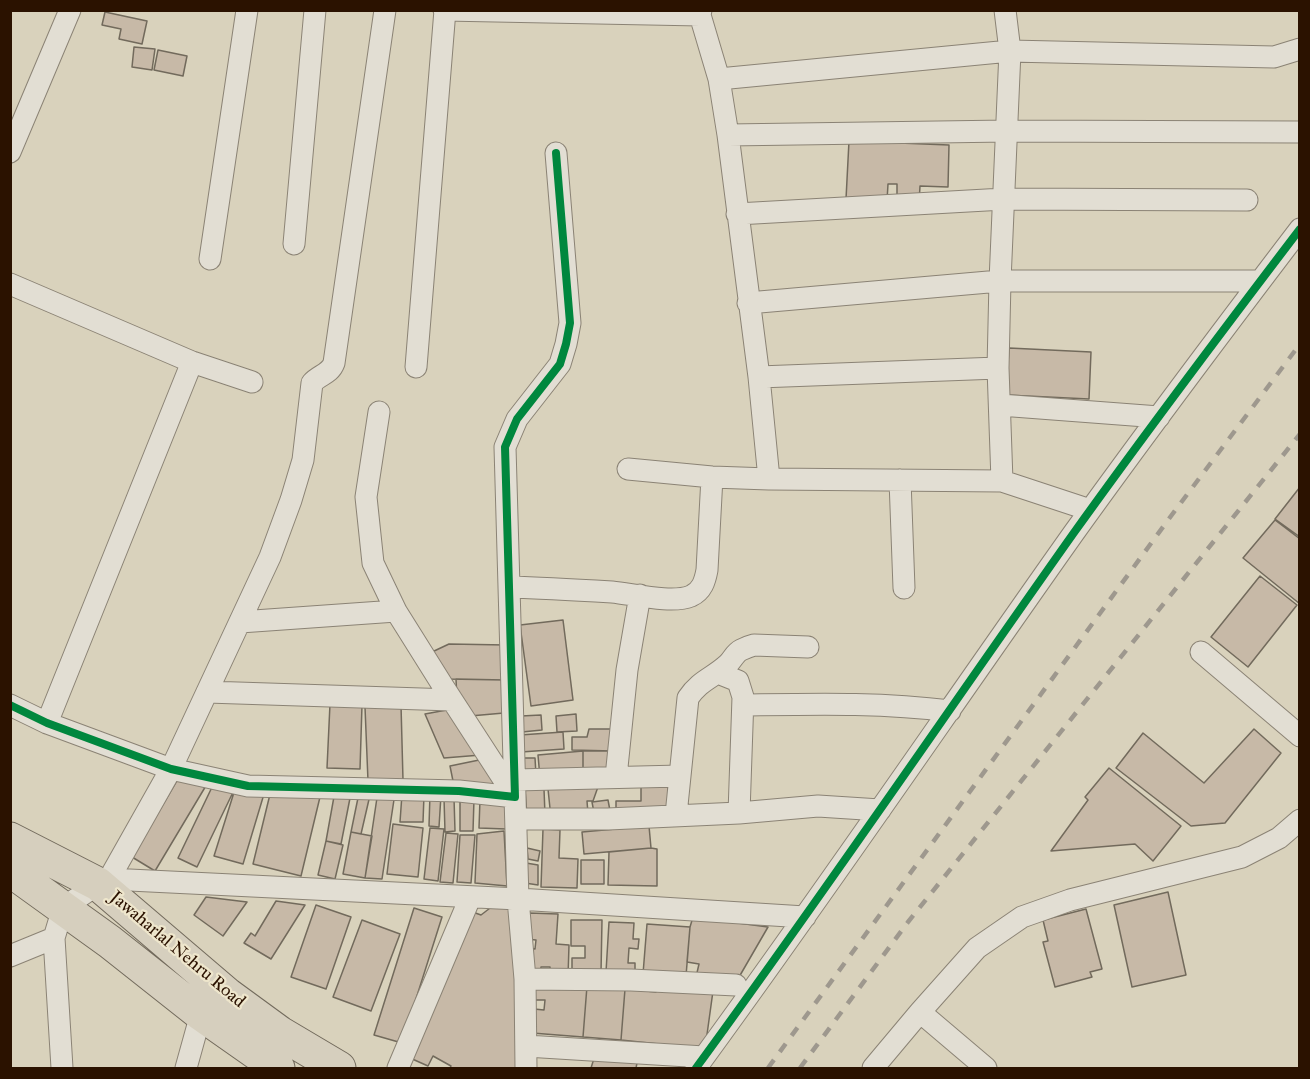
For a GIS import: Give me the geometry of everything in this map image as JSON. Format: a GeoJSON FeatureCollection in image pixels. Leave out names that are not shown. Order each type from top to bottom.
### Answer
{"type":"FeatureCollection","features":[{"type":"Feature","properties":{"kind":"highway","name":"Jawaharlal Nehru Road"},"geometry":{"type":"LineString","coordinates":[[14,846],[103,881],[228,995],[280,1033],[339,1068]]}},
{"type":"Feature","properties":{"kind":"highway","name":"Jawaharlal Nehru Road"},"geometry":{"type":"LineString","coordinates":[[14,846],[59,923],[143,967],[201,1014],[278,1068]]}},
{"type":"Feature","properties":{"kind":"street"},"geometry":{"type":"LineString","coordinates":[[10,152],[70,10]]}},
{"type":"Feature","properties":{"kind":"street"},"geometry":{"type":"LineString","coordinates":[[210,259],[247,10]]}},
{"type":"Feature","properties":{"kind":"street"},"geometry":{"type":"LineString","coordinates":[[294,244],[315,10]]}},
{"type":"Feature","properties":{"kind":"street"},"geometry":{"type":"LineString","coordinates":[[10,956],[59,923],[103,881],[171,769],[270,557],[303,460],[312,383],[327,373],[334,363],[385,10]]}},
{"type":"Feature","properties":{"kind":"street"},"geometry":{"type":"LineString","coordinates":[[416,367],[445,10],[701,13],[719,79],[728,135],[759,377],[768,479]]}},
{"type":"Feature","properties":{"kind":"street"},"geometry":{"type":"LineString","coordinates":[[1002,481],[998,368],[1010,51],[1005,10]]}},
{"type":"Feature","properties":{"kind":"street"},"geometry":{"type":"LineString","coordinates":[[719,79],[1010,51],[1274,57],[1299,49]]}},
{"type":"Feature","properties":{"kind":"street"},"geometry":{"type":"LineString","coordinates":[[728,135],[1007,131],[1299,132]]}},
{"type":"Feature","properties":{"kind":"street"},"geometry":{"type":"LineString","coordinates":[[526,1068],[525,979],[518,899],[505,447],[518,420],[560,364],[570,323],[556,153]]}},
{"type":"Feature","properties":{"kind":"street"},"geometry":{"type":"LineString","coordinates":[[737,214],[1004,199],[1247,200]]}},
{"type":"Feature","properties":{"kind":"street"},"geometry":{"type":"LineString","coordinates":[[526,1046],[700,1063],[1090,510],[1299,229]]}},
{"type":"Feature","properties":{"kind":"street"},"geometry":{"type":"LineString","coordinates":[[748,303],[1000,280],[1260,281]]}},
{"type":"Feature","properties":{"kind":"street"},"geometry":{"type":"LineString","coordinates":[[10,284],[192,362],[252,382]]}},
{"type":"Feature","properties":{"kind":"street"},"geometry":{"type":"LineString","coordinates":[[46,723],[192,362]]}},
{"type":"Feature","properties":{"kind":"street"},"geometry":{"type":"LineString","coordinates":[[759,377],[998,368]]}},
{"type":"Feature","properties":{"kind":"street"},"geometry":{"type":"LineString","coordinates":[[1000,405],[1159,417]]}},
{"type":"Feature","properties":{"kind":"street"},"geometry":{"type":"LineString","coordinates":[[379,412],[366,496],[373,563],[396,611],[452,700],[515,789]]}},
{"type":"Feature","properties":{"kind":"street"},"geometry":{"type":"LineString","coordinates":[[628,469],[712,477],[768,479],[1002,481],[1090,510]]}},
{"type":"Feature","properties":{"kind":"street"},"geometry":{"type":"LineString","coordinates":[[510,586],[667,598],[688,597],[697,593],[705,583],[712,477]]}},
{"type":"Feature","properties":{"kind":"street"},"geometry":{"type":"LineString","coordinates":[[900,480],[904,588]]}},
{"type":"Feature","properties":{"kind":"street"},"geometry":{"type":"LineString","coordinates":[[616,777],[627,670],[640,595]]}},
{"type":"Feature","properties":{"kind":"street"},"geometry":{"type":"LineString","coordinates":[[240,622],[396,611]]}},
{"type":"Feature","properties":{"kind":"street"},"geometry":{"type":"LineString","coordinates":[[676,815],[688,698],[696,686],[718,673],[738,651],[746,647],[754,645],[808,647]]}},
{"type":"Feature","properties":{"kind":"street"},"geometry":{"type":"LineString","coordinates":[[1201,651],[1299,736]]}},
{"type":"Feature","properties":{"kind":"street"},"geometry":{"type":"LineString","coordinates":[[718,673],[738,681],[742,687],[739,813]]}},
{"type":"Feature","properties":{"kind":"street"},"geometry":{"type":"LineString","coordinates":[[207,692],[452,700]]}},
{"type":"Feature","properties":{"kind":"street"},"geometry":{"type":"LineString","coordinates":[[743,705],[878,704],[950,711]]}},
{"type":"Feature","properties":{"kind":"street"},"geometry":{"type":"LineString","coordinates":[[10,705],[46,723],[171,769],[248,786],[459,791],[515,789],[616,777],[680,776]]}},
{"type":"Feature","properties":{"kind":"street"},"geometry":{"type":"LineString","coordinates":[[516,819],[608,819],[739,813],[818,806],[880,810]]}},
{"type":"Feature","properties":{"kind":"street"},"geometry":{"type":"LineString","coordinates":[[873,1068],[977,948],[1022,916],[1070,900],[1242,857],[1280,838],[1299,820]]}},
{"type":"Feature","properties":{"kind":"street"},"geometry":{"type":"LineString","coordinates":[[103,881],[518,899],[805,917]]}},
{"type":"Feature","properties":{"kind":"street"},"geometry":{"type":"LineString","coordinates":[[398,1068],[470,898]]}},
{"type":"Feature","properties":{"kind":"street"},"geometry":{"type":"LineString","coordinates":[[59,923],[62,1068]]}},
{"type":"Feature","properties":{"kind":"street"},"geometry":{"type":"LineString","coordinates":[[525,979],[632,980],[736,985]]}},
{"type":"Feature","properties":{"kind":"street"},"geometry":{"type":"LineString","coordinates":[[920,1012],[986,1068]]}},
{"type":"Feature","properties":{"kind":"street"},"geometry":{"type":"LineString","coordinates":[[186,1068],[201,1014]]}},
{"type":"Feature","properties":{"kind":"building"},"geometry":{"type":"Polygon","coordinates":[[[105,12],[147,21],[142,44],[119,39],[121,29],[102,25],[105,12]]]}},
{"type":"Feature","properties":{"kind":"building"},"geometry":{"type":"Polygon","coordinates":[[[134,47],[155,49],[152,70],[132,67],[134,47]]]}},
{"type":"Feature","properties":{"kind":"building"},"geometry":{"type":"Polygon","coordinates":[[[158,50],[187,56],[183,76],[154,70],[158,50]]]}},
{"type":"Feature","properties":{"kind":"building"},"geometry":{"type":"Polygon","coordinates":[[[849,141],[949,145],[948,187],[920,186],[919,203],[897,202],[897,184],[888,184],[887,201],[846,199],[849,141]]]}},
{"type":"Feature","properties":{"kind":"building"},"geometry":{"type":"Polygon","coordinates":[[[1009,348],[1091,352],[1089,399],[1006,395],[1009,348]]]}},
{"type":"Feature","properties":{"kind":"building"},"geometry":{"type":"Polygon","coordinates":[[[1300,487],[1300,537],[1275,519],[1300,487]]]}},
{"type":"Feature","properties":{"kind":"building"},"geometry":{"type":"Polygon","coordinates":[[[1275,520],[1300,539],[1300,604],[1243,558],[1275,520]]]}},
{"type":"Feature","properties":{"kind":"building"},"geometry":{"type":"Polygon","coordinates":[[[1260,576],[1297,605],[1248,667],[1211,637],[1260,576]]]}},
{"type":"Feature","properties":{"kind":"building"},"geometry":{"type":"Polygon","coordinates":[[[563,620],[573,700],[531,706],[520,625],[563,620]]]}},
{"type":"Feature","properties":{"kind":"building"},"geometry":{"type":"Polygon","coordinates":[[[449,644],[506,645],[505,680],[447,679],[432,652],[449,644]]]}},
{"type":"Feature","properties":{"kind":"building"},"geometry":{"type":"Polygon","coordinates":[[[456,679],[505,680],[504,713],[470,716],[457,700],[456,679]]]}},
{"type":"Feature","properties":{"kind":"building"},"geometry":{"type":"Polygon","coordinates":[[[330,704],[362,705],[360,769],[327,768],[330,704]]]}},
{"type":"Feature","properties":{"kind":"building"},"geometry":{"type":"Polygon","coordinates":[[[401,705],[403,780],[368,781],[365,707],[401,705]]]}},
{"type":"Feature","properties":{"kind":"building"},"geometry":{"type":"Polygon","coordinates":[[[452,709],[481,755],[444,758],[425,714],[452,709]]]}},
{"type":"Feature","properties":{"kind":"building"},"geometry":{"type":"Polygon","coordinates":[[[576,714],[577,731],[557,732],[556,716],[576,714]]]}},
{"type":"Feature","properties":{"kind":"building"},"geometry":{"type":"Polygon","coordinates":[[[541,715],[542,730],[522,732],[521,716],[541,715]]]}},
{"type":"Feature","properties":{"kind":"building"},"geometry":{"type":"Polygon","coordinates":[[[589,729],[615,729],[613,751],[572,750],[572,737],[587,737],[589,729]]]}},
{"type":"Feature","properties":{"kind":"building"},"geometry":{"type":"Polygon","coordinates":[[[1254,729],[1281,753],[1225,823],[1191,826],[1116,768],[1143,733],[1204,783],[1254,729]]]}},
{"type":"Feature","properties":{"kind":"building"},"geometry":{"type":"Polygon","coordinates":[[[563,732],[564,749],[521,752],[520,735],[563,732]]]}},
{"type":"Feature","properties":{"kind":"building"},"geometry":{"type":"Polygon","coordinates":[[[583,751],[583,775],[540,778],[538,755],[583,751]]]}},
{"type":"Feature","properties":{"kind":"building"},"geometry":{"type":"Polygon","coordinates":[[[583,751],[613,751],[613,775],[583,775],[583,751]]]}},
{"type":"Feature","properties":{"kind":"building"},"geometry":{"type":"Polygon","coordinates":[[[522,758],[535,758],[536,775],[523,776],[522,758]]]}},
{"type":"Feature","properties":{"kind":"building"},"geometry":{"type":"Polygon","coordinates":[[[484,759],[504,791],[454,786],[450,766],[484,759]]]}},
{"type":"Feature","properties":{"kind":"building"},"geometry":{"type":"Polygon","coordinates":[[[1109,768],[1181,826],[1153,861],[1135,844],[1051,851],[1088,800],[1085,797],[1109,768]]]}},
{"type":"Feature","properties":{"kind":"building"},"geometry":{"type":"Polygon","coordinates":[[[179,777],[207,784],[155,871],[132,857],[179,777]]]}},
{"type":"Feature","properties":{"kind":"building"},"geometry":{"type":"Polygon","coordinates":[[[214,783],[236,786],[197,867],[178,858],[214,783]]]}},
{"type":"Feature","properties":{"kind":"building"},"geometry":{"type":"Polygon","coordinates":[[[599,784],[593,801],[587,801],[588,814],[551,818],[548,789],[599,784]]]}},
{"type":"Feature","properties":{"kind":"building"},"geometry":{"type":"Polygon","coordinates":[[[236,786],[264,794],[243,864],[214,856],[236,786]]]}},
{"type":"Feature","properties":{"kind":"building"},"geometry":{"type":"Polygon","coordinates":[[[272,786],[320,797],[301,876],[253,864],[272,786]]]}},
{"type":"Feature","properties":{"kind":"building"},"geometry":{"type":"Polygon","coordinates":[[[641,787],[668,787],[668,801],[673,814],[616,813],[616,801],[641,801],[641,787]]]}},
{"type":"Feature","properties":{"kind":"building"},"geometry":{"type":"Polygon","coordinates":[[[544,789],[545,815],[527,816],[525,790],[544,789]]]}},
{"type":"Feature","properties":{"kind":"building"},"geometry":{"type":"Polygon","coordinates":[[[335,791],[351,793],[341,844],[326,841],[335,791]]]}},
{"type":"Feature","properties":{"kind":"building"},"geometry":{"type":"Polygon","coordinates":[[[378,791],[395,793],[382,879],[365,878],[378,791]]]}},
{"type":"Feature","properties":{"kind":"building"},"geometry":{"type":"Polygon","coordinates":[[[359,793],[370,795],[361,834],[351,832],[359,793]]]}},
{"type":"Feature","properties":{"kind":"building"},"geometry":{"type":"Polygon","coordinates":[[[402,794],[424,795],[423,822],[400,822],[402,794]]]}},
{"type":"Feature","properties":{"kind":"building"},"geometry":{"type":"Polygon","coordinates":[[[430,794],[441,795],[439,827],[429,826],[430,794]]]}},
{"type":"Feature","properties":{"kind":"building"},"geometry":{"type":"Polygon","coordinates":[[[444,798],[454,798],[455,831],[445,832],[444,798]]]}},
{"type":"Feature","properties":{"kind":"building"},"geometry":{"type":"Polygon","coordinates":[[[460,799],[474,799],[473,831],[460,831],[460,799]]]}},
{"type":"Feature","properties":{"kind":"building"},"geometry":{"type":"Polygon","coordinates":[[[480,799],[507,799],[506,829],[479,828],[480,799]]]}},
{"type":"Feature","properties":{"kind":"building"},"geometry":{"type":"Polygon","coordinates":[[[608,800],[611,816],[595,818],[592,802],[608,800]]]}},
{"type":"Feature","properties":{"kind":"building"},"geometry":{"type":"Polygon","coordinates":[[[393,824],[423,828],[418,877],[387,874],[393,824]]]}},
{"type":"Feature","properties":{"kind":"building"},"geometry":{"type":"Polygon","coordinates":[[[649,826],[651,848],[584,854],[582,832],[649,826]]]}},
{"type":"Feature","properties":{"kind":"building"},"geometry":{"type":"Polygon","coordinates":[[[430,828],[444,829],[438,881],[424,879],[430,828]]]}},
{"type":"Feature","properties":{"kind":"building"},"geometry":{"type":"Polygon","coordinates":[[[543,829],[560,830],[559,858],[578,859],[577,888],[541,887],[543,829]]]}},
{"type":"Feature","properties":{"kind":"building"},"geometry":{"type":"Polygon","coordinates":[[[504,831],[507,886],[475,883],[477,834],[504,831]]]}},
{"type":"Feature","properties":{"kind":"building"},"geometry":{"type":"Polygon","coordinates":[[[351,832],[372,836],[365,878],[343,874],[351,832]]]}},
{"type":"Feature","properties":{"kind":"building"},"geometry":{"type":"Polygon","coordinates":[[[446,833],[458,834],[453,883],[440,882],[446,833]]]}},
{"type":"Feature","properties":{"kind":"building"},"geometry":{"type":"Polygon","coordinates":[[[460,835],[475,835],[471,883],[457,882],[460,835]]]}},
{"type":"Feature","properties":{"kind":"building"},"geometry":{"type":"Polygon","coordinates":[[[326,841],[343,845],[335,879],[318,875],[326,841]]]}},
{"type":"Feature","properties":{"kind":"building"},"geometry":{"type":"Polygon","coordinates":[[[527,848],[540,851],[538,861],[528,859],[527,848]]]}},
{"type":"Feature","properties":{"kind":"building"},"geometry":{"type":"Polygon","coordinates":[[[657,849],[657,886],[608,885],[609,852],[657,849]]]}},
{"type":"Feature","properties":{"kind":"building"},"geometry":{"type":"Polygon","coordinates":[[[581,860],[604,860],[604,884],[581,884],[581,860]]]}},
{"type":"Feature","properties":{"kind":"building"},"geometry":{"type":"Polygon","coordinates":[[[526,863],[538,865],[538,885],[525,883],[526,863]]]}},
{"type":"Feature","properties":{"kind":"building"},"geometry":{"type":"Polygon","coordinates":[[[1168,892],[1186,975],[1132,987],[1114,905],[1168,892]]]}},
{"type":"Feature","properties":{"kind":"building"},"geometry":{"type":"Polygon","coordinates":[[[206,897],[247,902],[223,936],[194,915],[206,897]]]}},
{"type":"Feature","properties":{"kind":"building"},"geometry":{"type":"Polygon","coordinates":[[[276,901],[305,905],[271,959],[244,943],[251,933],[255,936],[276,901]]]}},
{"type":"Feature","properties":{"kind":"building"},"geometry":{"type":"Polygon","coordinates":[[[316,905],[351,917],[326,989],[291,977],[316,905]]]}},
{"type":"Feature","properties":{"kind":"building"},"geometry":{"type":"Polygon","coordinates":[[[494,905],[518,911],[522,1068],[450,1068],[451,1066],[433,1056],[428,1066],[410,1058],[467,910],[481,915],[494,905]]]}},
{"type":"Feature","properties":{"kind":"building"},"geometry":{"type":"Polygon","coordinates":[[[414,908],[442,917],[402,1043],[374,1035],[414,908]]]}},
{"type":"Feature","properties":{"kind":"building"},"geometry":{"type":"Polygon","coordinates":[[[1086,909],[1102,969],[1090,972],[1092,977],[1055,987],[1043,942],[1048,941],[1043,920],[1086,909]]]}},
{"type":"Feature","properties":{"kind":"building"},"geometry":{"type":"Polygon","coordinates":[[[529,913],[558,914],[556,944],[569,945],[568,977],[550,976],[550,967],[541,967],[540,977],[527,976],[528,948],[535,949],[536,940],[527,939],[529,913]]]}},
{"type":"Feature","properties":{"kind":"building"},"geometry":{"type":"Polygon","coordinates":[[[693,917],[768,927],[735,984],[696,977],[699,964],[687,962],[693,917]]]}},
{"type":"Feature","properties":{"kind":"building"},"geometry":{"type":"Polygon","coordinates":[[[362,920],[400,934],[371,1011],[333,997],[362,920]]]}},
{"type":"Feature","properties":{"kind":"building"},"geometry":{"type":"Polygon","coordinates":[[[571,920],[602,920],[601,973],[572,973],[572,958],[585,958],[585,946],[571,946],[571,920]]]}},
{"type":"Feature","properties":{"kind":"building"},"geometry":{"type":"Polygon","coordinates":[[[609,922],[634,923],[633,939],[639,939],[638,949],[629,948],[628,963],[635,963],[635,974],[606,972],[609,922]]]}},
{"type":"Feature","properties":{"kind":"building"},"geometry":{"type":"Polygon","coordinates":[[[647,924],[690,927],[686,976],[643,974],[647,924]]]}},
{"type":"Feature","properties":{"kind":"building"},"geometry":{"type":"Polygon","coordinates":[[[534,982],[587,986],[583,1037],[532,1033],[534,1009],[544,1010],[545,1000],[533,1000],[534,982]]]}},
{"type":"Feature","properties":{"kind":"building"},"geometry":{"type":"Polygon","coordinates":[[[657,983],[713,991],[705,1049],[621,1040],[625,989],[656,992],[657,983]]]}},
{"type":"Feature","properties":{"kind":"building"},"geometry":{"type":"Polygon","coordinates":[[[587,986],[625,989],[621,1040],[583,1037],[587,986]]]}},
{"type":"Feature","properties":{"kind":"building"},"geometry":{"type":"Polygon","coordinates":[[[596,1052],[637,1063],[636,1068],[591,1068],[596,1052]]]}},
{"type":"Feature","properties":{"kind":"railway"},"geometry":{"type":"LineString","coordinates":[[768,1068],[1171,516],[1300,344]]}},
{"type":"Feature","properties":{"kind":"railway"},"geometry":{"type":"LineString","coordinates":[[800,1068],[908,922],[1300,434]]}},
{"type":"Feature","properties":{"kind":"cycle path"},"geometry":{"type":"LineString","coordinates":[[10,705],[47,723],[171,769],[248,786],[459,791],[515,797],[505,447],[517,419],[560,364],[570,323],[556,153]]}},
{"type":"Feature","properties":{"kind":"cycle path"},"geometry":{"type":"LineString","coordinates":[[696,1068],[839,869],[1073,534],[1300,229]]}}]}
